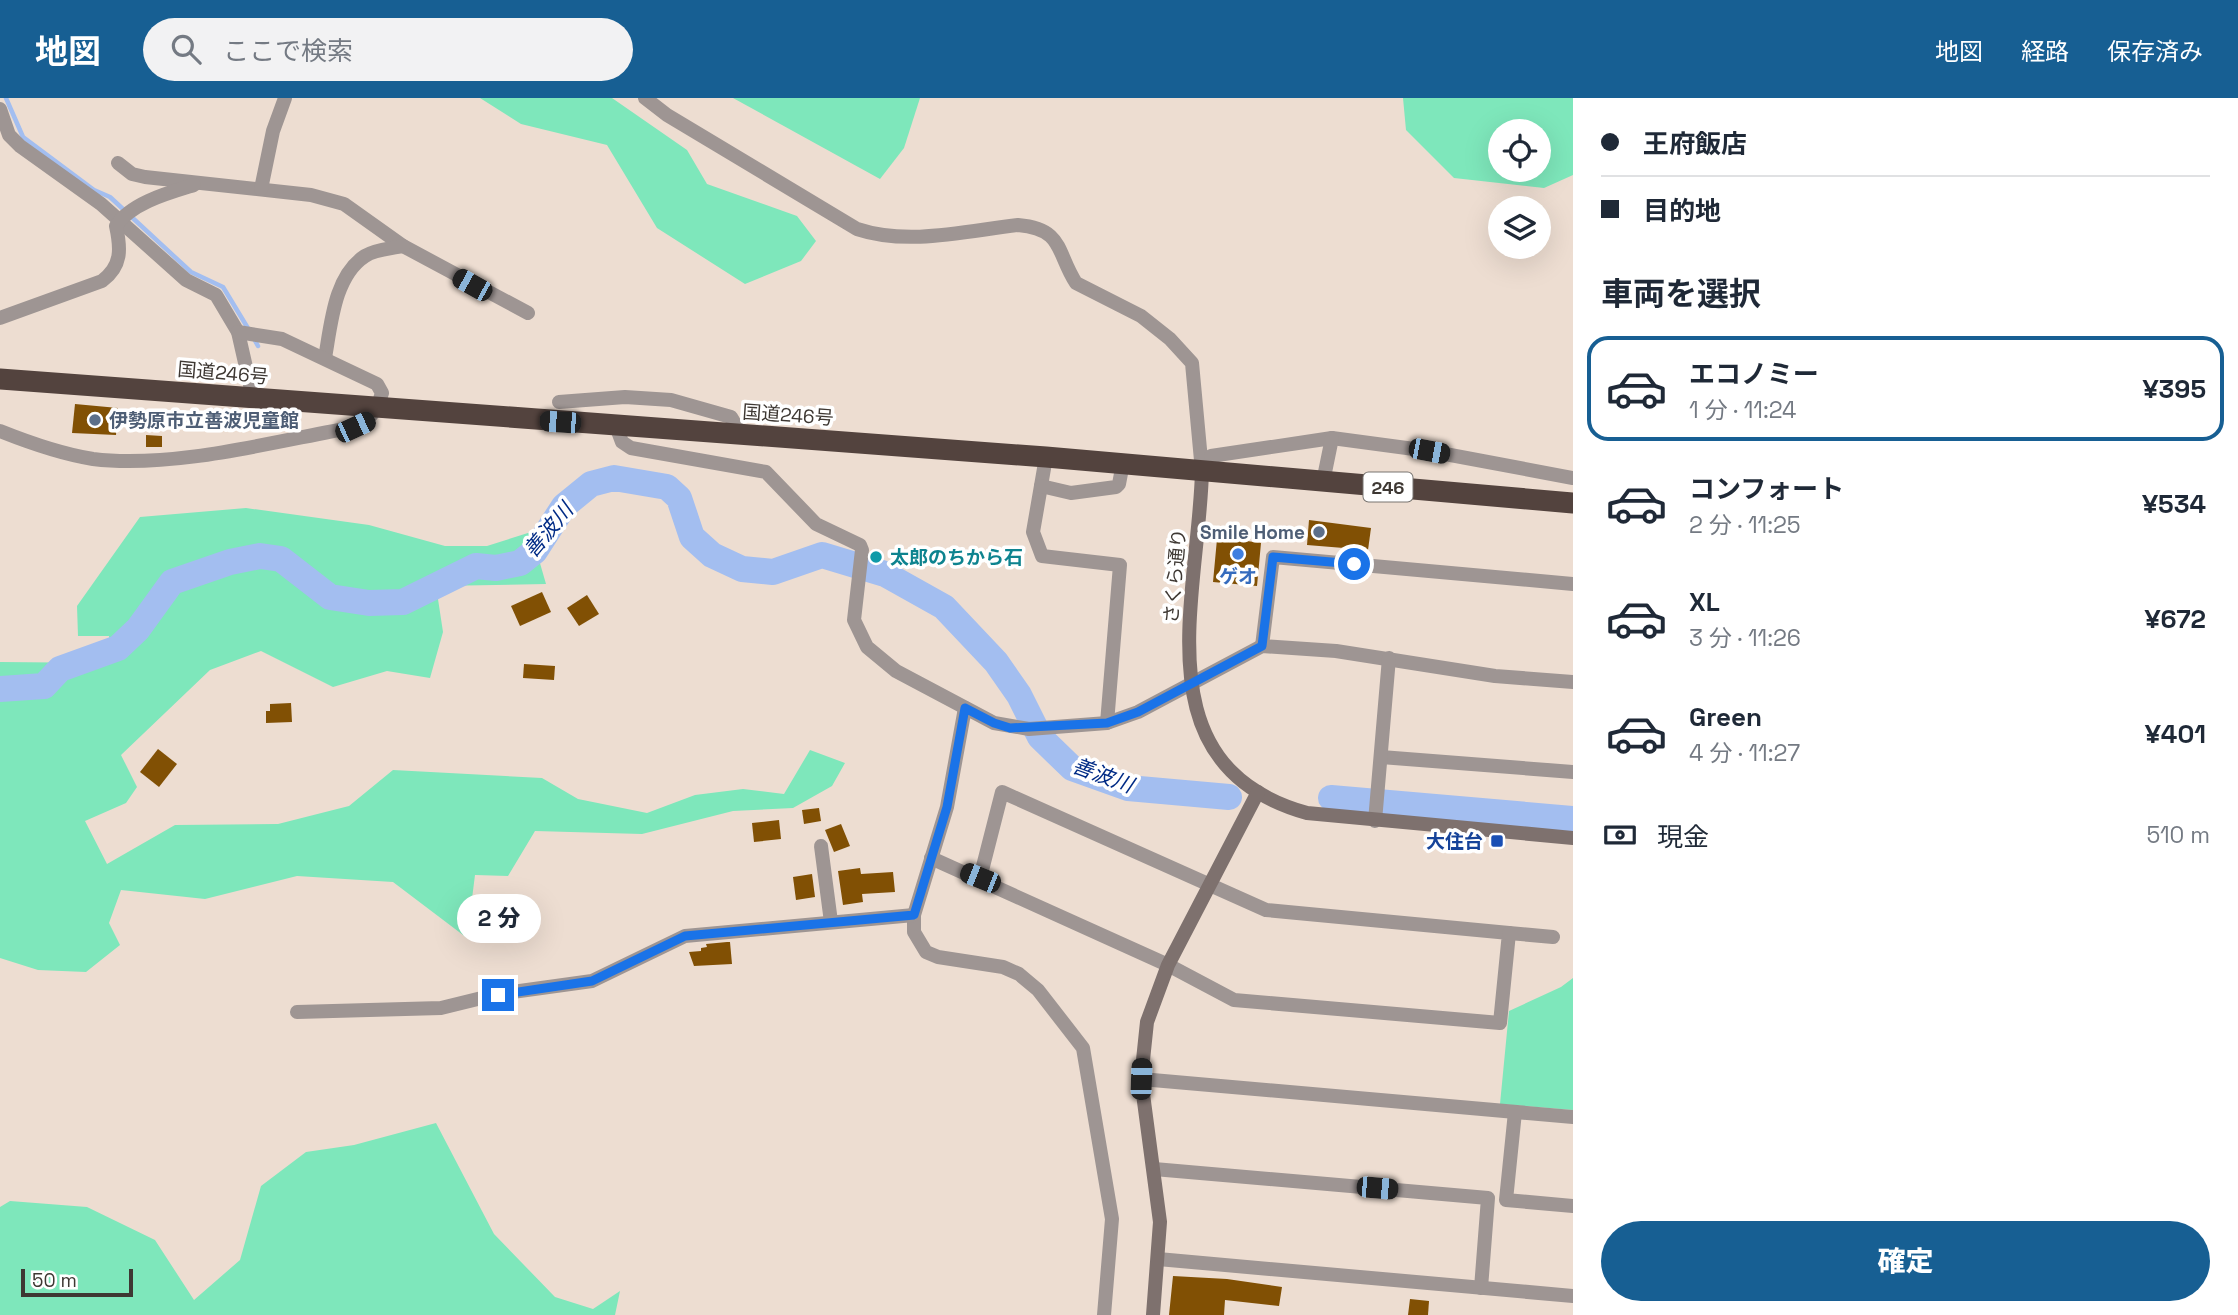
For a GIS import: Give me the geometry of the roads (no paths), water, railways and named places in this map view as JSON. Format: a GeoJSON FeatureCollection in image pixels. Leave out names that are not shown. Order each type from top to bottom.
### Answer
{"type":"FeatureCollection","features":[{"type":"Feature","properties":{"kind":"highway","name":"国道246号"},"geometry":{"type":"LineString","coordinates":[[0,379],[1123,463],[1206,463],[1323,482],[1573,503]]}},
{"type":"Feature","properties":{"kind":"street"},"geometry":{"type":"LineString","coordinates":[[261,189],[273,131],[285,98]]}},
{"type":"Feature","properties":{"kind":"street"},"geometry":{"type":"LineString","coordinates":[[645,98],[667,115],[857,229],[876,235],[902,238],[1018,225],[1036,226],[1049,234],[1060,244],[1068,271],[1076,284],[1141,316],[1170,339],[1192,363],[1206,463],[1332,438],[1429,451],[1573,478]]}},
{"type":"Feature","properties":{"kind":"street"},"geometry":{"type":"LineString","coordinates":[[0,109],[9,135],[20,146],[120,221],[186,280],[216,295],[238,332],[253,398]]}},
{"type":"Feature","properties":{"kind":"street"},"geometry":{"type":"LineString","coordinates":[[118,163],[132,174],[145,177],[312,195],[344,204],[403,246],[528,313]]}},
{"type":"Feature","properties":{"kind":"street"},"geometry":{"type":"LineString","coordinates":[[0,318],[102,281],[113,273],[119,260],[120,246],[116,226],[130,210],[199,183]]}},
{"type":"Feature","properties":{"kind":"street"},"geometry":{"type":"LineString","coordinates":[[325,358],[337,293],[363,257],[376,251],[403,246]]}},
{"type":"Feature","properties":{"kind":"street"},"geometry":{"type":"LineString","coordinates":[[0,432],[94,459],[165,459],[355,427],[368,421],[378,408],[382,393],[377,384],[282,339],[238,332]]}},
{"type":"Feature","properties":{"kind":"street"},"geometry":{"type":"LineString","coordinates":[[559,402],[625,397],[671,400],[731,416],[741,434]]}},
{"type":"Feature","properties":{"kind":"street"},"geometry":{"type":"LineString","coordinates":[[615,426],[622,442],[631,448],[771,474],[816,524],[860,545],[861,563],[854,620],[867,647],[896,671],[994,723],[1036,729],[1107,723],[1138,712],[1262,646],[1389,658],[1495,676],[1573,682]]}},
{"type":"Feature","properties":{"kind":"street"},"geometry":{"type":"LineString","coordinates":[[1323,482],[1332,438]]}},
{"type":"Feature","properties":{"kind":"street"},"geometry":{"type":"LineString","coordinates":[[1046,457],[1033,532],[1042,556],[1120,565],[1107,723]]}},
{"type":"Feature","properties":{"kind":"street"},"geometry":{"type":"LineString","coordinates":[[1041,486],[1071,493],[1116,488],[1123,463]]}},
{"type":"Feature","properties":{"kind":"street","name":"さくら通り"},"geometry":{"type":"LineString","coordinates":[[1206,463],[1187,661],[1196,712],[1210,742],[1236,774],[1258,792],[1307,813],[1573,838]]}},
{"type":"Feature","properties":{"kind":"street"},"geometry":{"type":"LineString","coordinates":[[1538,500],[1544,474]]}},
{"type":"Feature","properties":{"kind":"street"},"geometry":{"type":"LineString","coordinates":[[1262,646],[1273,557],[1573,584]]}},
{"type":"Feature","properties":{"kind":"street"},"geometry":{"type":"LineString","coordinates":[[1375,821],[1389,658]]}},
{"type":"Feature","properties":{"kind":"street"},"geometry":{"type":"LineString","coordinates":[[965,708],[947,807],[914,915],[915,932],[926,952],[938,957],[1003,967],[1019,974],[1038,990],[1083,1048],[1112,1219],[1104,1315]]}},
{"type":"Feature","properties":{"kind":"street"},"geometry":{"type":"LineString","coordinates":[[1381,757],[1573,772]]}},
{"type":"Feature","properties":{"kind":"street"},"geometry":{"type":"LineString","coordinates":[[980,878],[1002,792],[1266,910],[1553,937]]}},
{"type":"Feature","properties":{"kind":"street"},"geometry":{"type":"LineString","coordinates":[[1153,1315],[1160,1223],[1141,1079],[1147,1022],[1168,965],[1258,792]]}},
{"type":"Feature","properties":{"kind":"street"},"geometry":{"type":"LineString","coordinates":[[821,846],[831,922]]}},
{"type":"Feature","properties":{"kind":"street"},"geometry":{"type":"LineString","coordinates":[[931,858],[1168,965],[1234,1000],[1500,1023],[1509,933]]}},
{"type":"Feature","properties":{"kind":"street"},"geometry":{"type":"LineString","coordinates":[[297,1012],[441,1008],[498,995],[592,981],[685,936],[914,915]]}},
{"type":"Feature","properties":{"kind":"street"},"geometry":{"type":"LineString","coordinates":[[1141,1079],[1573,1117]]}},
{"type":"Feature","properties":{"kind":"street"},"geometry":{"type":"LineString","coordinates":[[1515,1112],[1506,1200],[1573,1206]]}},
{"type":"Feature","properties":{"kind":"street"},"geometry":{"type":"LineString","coordinates":[[1154,1168],[1488,1198],[1480,1288]]}},
{"type":"Feature","properties":{"kind":"street"},"geometry":{"type":"LineString","coordinates":[[1158,1259],[1573,1296]]}},
{"type":"Feature","properties":{"kind":"waterway"},"geometry":{"type":"LineString","coordinates":[[6,98],[23,137],[94,190],[110,197],[191,272],[223,287],[249,330]]}},
{"type":"Feature","properties":{"kind":"waterway"},"geometry":{"type":"LineString","coordinates":[[253,337],[258,346]]}},
{"type":"Feature","properties":{"kind":"waterway","name":"善波川"},"geometry":{"type":"LineString","coordinates":[[0,689],[44,686],[60,669],[118,648],[138,629],[172,582],[230,562],[260,556],[281,559],[330,597],[369,603],[403,602],[476,566],[496,568],[520,563],[535,551],[564,506],[591,484],[614,478],[667,487],[679,498],[692,537],[712,555],[742,569],[773,572],[822,555],[885,574],[944,607],[996,662],[1019,695],[1040,737],[1072,768],[1128,788],[1229,797]]}},
{"type":"Feature","properties":{"kind":"waterway","name":"善波川"},"geometry":{"type":"LineString","coordinates":[[1331,798],[1573,819]]}},
{"type":"Feature","properties":{"kind":"place","name":"伊勢原市立善波児童館"},"geometry":{"type":"Point","coordinates":[95,420]}},
{"type":"Feature","properties":{"kind":"place","name":"Smile Home"},"geometry":{"type":"Point","coordinates":[1319,532]}},
{"type":"Feature","properties":{"kind":"place","name":"ゲオ"},"geometry":{"type":"Point","coordinates":[1238,554]}},
{"type":"Feature","properties":{"kind":"place","name":"太郎のちから石"},"geometry":{"type":"Point","coordinates":[876,557]}},
{"type":"Feature","properties":{"kind":"place","name":"大住台"},"geometry":{"type":"Point","coordinates":[1497,841]}}]}
